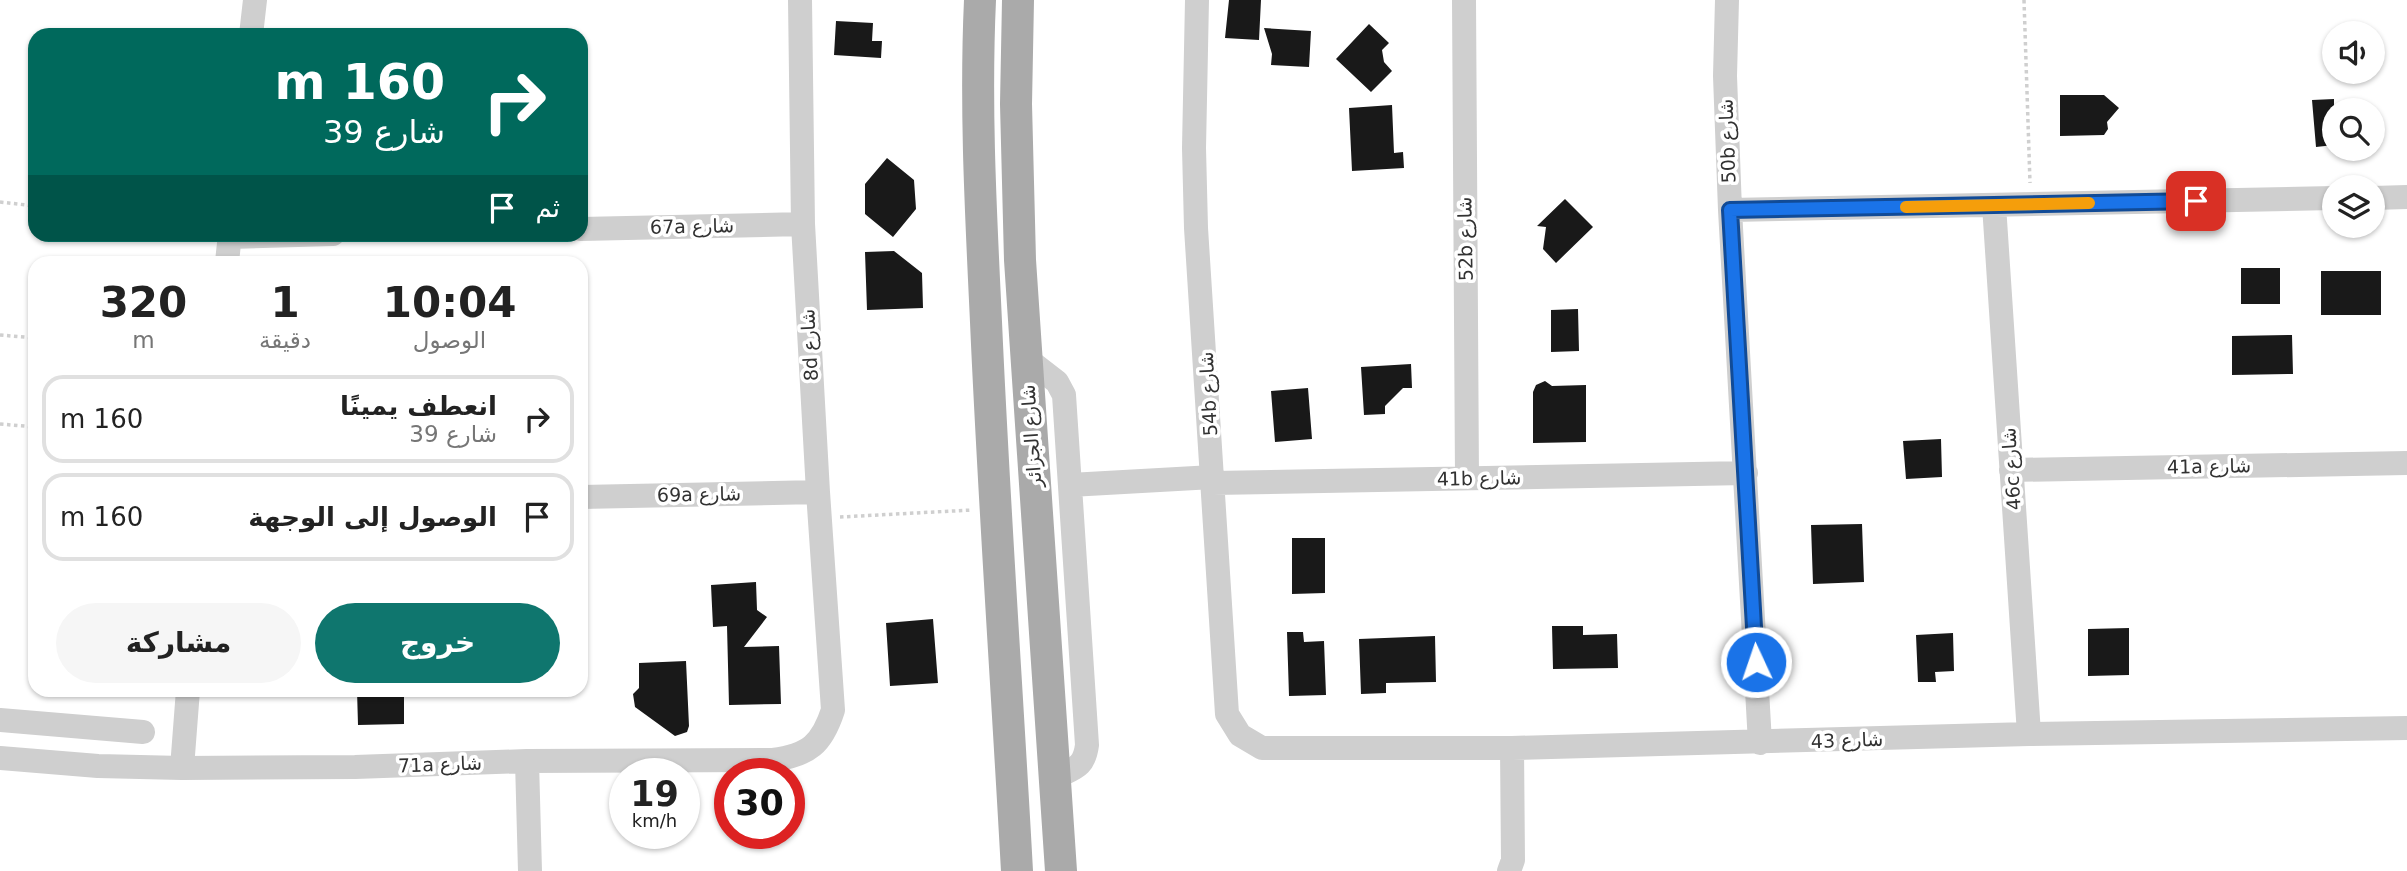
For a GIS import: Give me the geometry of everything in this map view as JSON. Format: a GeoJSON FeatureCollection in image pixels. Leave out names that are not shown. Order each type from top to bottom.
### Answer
{"type":"FeatureCollection","features":[{"type":"Feature","properties":{"kind":"main road","name":"شارع الجزائر"},"geometry":{"type":"LineString","coordinates":[[980,0],[979,189],[1017,871]]}},
{"type":"Feature","properties":{"kind":"main road","name":"شارع الجزائر"},"geometry":{"type":"LineString","coordinates":[[1018,0],[1017,182],[1026,358],[1061,871]]}},
{"type":"Feature","properties":{"kind":"main road"},"geometry":{"type":"LineString","coordinates":[[996,871],[1014,812]]}},
{"type":"Feature","properties":{"kind":"main road"},"geometry":{"type":"LineString","coordinates":[[1058,838],[1077,871]]}},
{"type":"Feature","properties":{"kind":"street"},"geometry":{"type":"LineString","coordinates":[[252,28],[255,0]]}},
{"type":"Feature","properties":{"kind":"street","name":"8d شارع"},"geometry":{"type":"LineString","coordinates":[[800,0],[803,224],[818,492],[833,689]]}},
{"type":"Feature","properties":{"kind":"street","name":"54b شارع"},"geometry":{"type":"LineString","coordinates":[[1197,0],[1194,148],[1196,228],[1227,714],[1240,735],[1262,748],[1287,749]]}},
{"type":"Feature","properties":{"kind":"street","name":"52b شارع"},"geometry":{"type":"LineString","coordinates":[[1464,0],[1467,478]]}},
{"type":"Feature","properties":{"kind":"street","name":"50b شارع"},"geometry":{"type":"LineString","coordinates":[[1727,0],[1725,76],[1730,210],[1760,743]]}},
{"type":"Feature","properties":{"kind":"street"},"geometry":{"type":"LineString","coordinates":[[2385,198],[2407,197]]}},
{"type":"Feature","properties":{"kind":"street"},"geometry":{"type":"LineString","coordinates":[[1730,210],[2322,198]]}},
{"type":"Feature","properties":{"kind":"street","name":"46c شارع"},"geometry":{"type":"LineString","coordinates":[[1994,205],[2029,734]]}},
{"type":"Feature","properties":{"kind":"street","name":"67a شارع"},"geometry":{"type":"LineString","coordinates":[[588,229],[803,224]]}},
{"type":"Feature","properties":{"kind":"street"},"geometry":{"type":"LineString","coordinates":[[1026,358],[1062,387],[1064,395],[1087,745],[1086,758],[1081,765],[1056,777]]}},
{"type":"Feature","properties":{"kind":"street","name":"41a شارع"},"geometry":{"type":"LineString","coordinates":[[2011,470],[2407,463]]}},
{"type":"Feature","properties":{"kind":"street","name":"41b شارع"},"geometry":{"type":"LineString","coordinates":[[1070,485],[1213,480],[1746,473]]}},
{"type":"Feature","properties":{"kind":"street","name":"69a شارع"},"geometry":{"type":"LineString","coordinates":[[588,497],[818,492]]}},
{"type":"Feature","properties":{"kind":"street","name":"71a شارع"},"geometry":{"type":"LineString","coordinates":[[0,758],[98,766],[182,768],[355,767],[527,761],[773,760],[794,757],[813,747],[827,730],[833,710],[833,689]]}},
{"type":"Feature","properties":{"kind":"street"},"geometry":{"type":"LineString","coordinates":[[182,768],[187,697]]}},
{"type":"Feature","properties":{"kind":"street"},"geometry":{"type":"LineString","coordinates":[[0,720],[143,732]]}},
{"type":"Feature","properties":{"kind":"street"},"geometry":{"type":"LineString","coordinates":[[31,761],[35,724]]}},
{"type":"Feature","properties":{"kind":"street","name":"شارع 43"},"geometry":{"type":"LineString","coordinates":[[1287,749],[1512,748],[2407,727]]}},
{"type":"Feature","properties":{"kind":"street"},"geometry":{"type":"LineString","coordinates":[[1512,748],[1513,867]]}},
{"type":"Feature","properties":{"kind":"street"},"geometry":{"type":"LineString","coordinates":[[527,761],[530,871]]}},
{"type":"Feature","properties":{"kind":"path"},"geometry":{"type":"LineString","coordinates":[[2024,0],[2030,204]]}},
{"type":"Feature","properties":{"kind":"path"},"geometry":{"type":"LineString","coordinates":[[0,202],[28,205]]}},
{"type":"Feature","properties":{"kind":"path"},"geometry":{"type":"LineString","coordinates":[[0,335],[28,337]]}},
{"type":"Feature","properties":{"kind":"path"},"geometry":{"type":"LineString","coordinates":[[0,424],[28,426]]}},
{"type":"Feature","properties":{"kind":"path"},"geometry":{"type":"LineString","coordinates":[[820,518],[995,508]]}},
{"type":"Feature","properties":{"kind":"building"},"geometry":{"type":"Polygon","coordinates":[[[1229,0],[1261,0],[1259,40],[1225,38],[1229,0]]]}},
{"type":"Feature","properties":{"kind":"building"},"geometry":{"type":"Polygon","coordinates":[[[836,21],[873,23],[872,41],[882,41],[881,58],[834,55],[836,21]]]}},
{"type":"Feature","properties":{"kind":"building"},"geometry":{"type":"Polygon","coordinates":[[[1369,24],[1389,43],[1382,50],[1384,62],[1392,71],[1371,92],[1336,59],[1369,24]]]}},
{"type":"Feature","properties":{"kind":"building"},"geometry":{"type":"Polygon","coordinates":[[[1264,28],[1311,31],[1309,67],[1271,65],[1272,54],[1264,28]]]}},
{"type":"Feature","properties":{"kind":"building"},"geometry":{"type":"Polygon","coordinates":[[[2060,95],[2104,95],[2119,108],[2107,122],[2108,129],[2104,135],[2060,136],[2060,95]]]}},
{"type":"Feature","properties":{"kind":"building"},"geometry":{"type":"Polygon","coordinates":[[[2312,100],[2322,100],[2322,146],[2316,147],[2312,100]]]}},
{"type":"Feature","properties":{"kind":"building"},"geometry":{"type":"Polygon","coordinates":[[[1392,105],[1394,153],[1403,152],[1404,168],[1352,171],[1349,108],[1392,105]]]}},
{"type":"Feature","properties":{"kind":"building"},"geometry":{"type":"Polygon","coordinates":[[[887,158],[914,180],[916,209],[893,237],[865,214],[865,184],[887,158]]]}},
{"type":"Feature","properties":{"kind":"building"},"geometry":{"type":"Polygon","coordinates":[[[1565,199],[1593,227],[1556,263],[1543,249],[1546,227],[1537,226],[1565,199]]]}},
{"type":"Feature","properties":{"kind":"building"},"geometry":{"type":"Polygon","coordinates":[[[894,251],[922,273],[923,308],[867,310],[865,252],[894,251]]]}},
{"type":"Feature","properties":{"kind":"building"},"geometry":{"type":"Polygon","coordinates":[[[2241,268],[2280,268],[2280,304],[2241,304],[2241,268]]]}},
{"type":"Feature","properties":{"kind":"building"},"geometry":{"type":"Polygon","coordinates":[[[2321,271],[2381,271],[2381,315],[2321,315],[2321,271]]]}},
{"type":"Feature","properties":{"kind":"building"},"geometry":{"type":"Polygon","coordinates":[[[1578,309],[1579,351],[1551,352],[1551,310],[1578,309]]]}},
{"type":"Feature","properties":{"kind":"building"},"geometry":{"type":"Polygon","coordinates":[[[2292,335],[2293,374],[2232,375],[2232,336],[2292,335]]]}},
{"type":"Feature","properties":{"kind":"building"},"geometry":{"type":"Polygon","coordinates":[[[1411,364],[1412,388],[1403,388],[1385,406],[1385,414],[1364,415],[1361,367],[1411,364]]]}},
{"type":"Feature","properties":{"kind":"building"},"geometry":{"type":"Polygon","coordinates":[[[1545,381],[1552,386],[1586,385],[1586,442],[1533,443],[1533,392],[1536,385],[1545,381]]]}},
{"type":"Feature","properties":{"kind":"building"},"geometry":{"type":"Polygon","coordinates":[[[1308,388],[1312,439],[1275,442],[1271,391],[1308,388]]]}},
{"type":"Feature","properties":{"kind":"building"},"geometry":{"type":"Polygon","coordinates":[[[1941,439],[1942,477],[1906,479],[1903,441],[1941,439]]]}},
{"type":"Feature","properties":{"kind":"building"},"geometry":{"type":"Polygon","coordinates":[[[1862,524],[1864,582],[1813,584],[1811,525],[1862,524]]]}},
{"type":"Feature","properties":{"kind":"building"},"geometry":{"type":"Polygon","coordinates":[[[1292,538],[1325,538],[1325,593],[1292,594],[1292,538]]]}},
{"type":"Feature","properties":{"kind":"building"},"geometry":{"type":"Polygon","coordinates":[[[756,582],[757,610],[767,617],[744,647],[779,646],[781,704],[729,705],[727,626],[713,627],[711,585],[756,582]]]}},
{"type":"Feature","properties":{"kind":"building"},"geometry":{"type":"Polygon","coordinates":[[[933,619],[938,683],[890,686],[886,623],[933,619]]]}},
{"type":"Feature","properties":{"kind":"building"},"geometry":{"type":"Polygon","coordinates":[[[1552,626],[1583,626],[1583,635],[1617,634],[1618,668],[1553,669],[1552,626]]]}},
{"type":"Feature","properties":{"kind":"building"},"geometry":{"type":"Polygon","coordinates":[[[2129,628],[2129,675],[2088,676],[2088,629],[2129,628]]]}},
{"type":"Feature","properties":{"kind":"building"},"geometry":{"type":"Polygon","coordinates":[[[1287,632],[1303,632],[1304,642],[1324,641],[1326,695],[1289,696],[1287,632]]]}},
{"type":"Feature","properties":{"kind":"building"},"geometry":{"type":"Polygon","coordinates":[[[1953,633],[1954,671],[1935,672],[1936,682],[1918,682],[1916,635],[1953,633]]]}},
{"type":"Feature","properties":{"kind":"building"},"geometry":{"type":"Polygon","coordinates":[[[1435,636],[1436,682],[1386,683],[1386,693],[1361,694],[1359,639],[1435,636]]]}},
{"type":"Feature","properties":{"kind":"building"},"geometry":{"type":"Polygon","coordinates":[[[686,661],[689,726],[687,732],[675,736],[635,707],[633,694],[639,688],[639,663],[686,661]]]}},
{"type":"Feature","properties":{"kind":"building"},"geometry":{"type":"Polygon","coordinates":[[[357,697],[404,697],[404,724],[358,725],[357,697]]]}},
{"type":"Feature","properties":{"kind":"slow traffic"},"geometry":{"type":"LineString","coordinates":[[1906,207],[2089,203]]}},
{"type":"Feature","properties":{"kind":"route"},"geometry":{"type":"LineString","coordinates":[[1756,662],[1730,210],[2196,201]]}}]}
